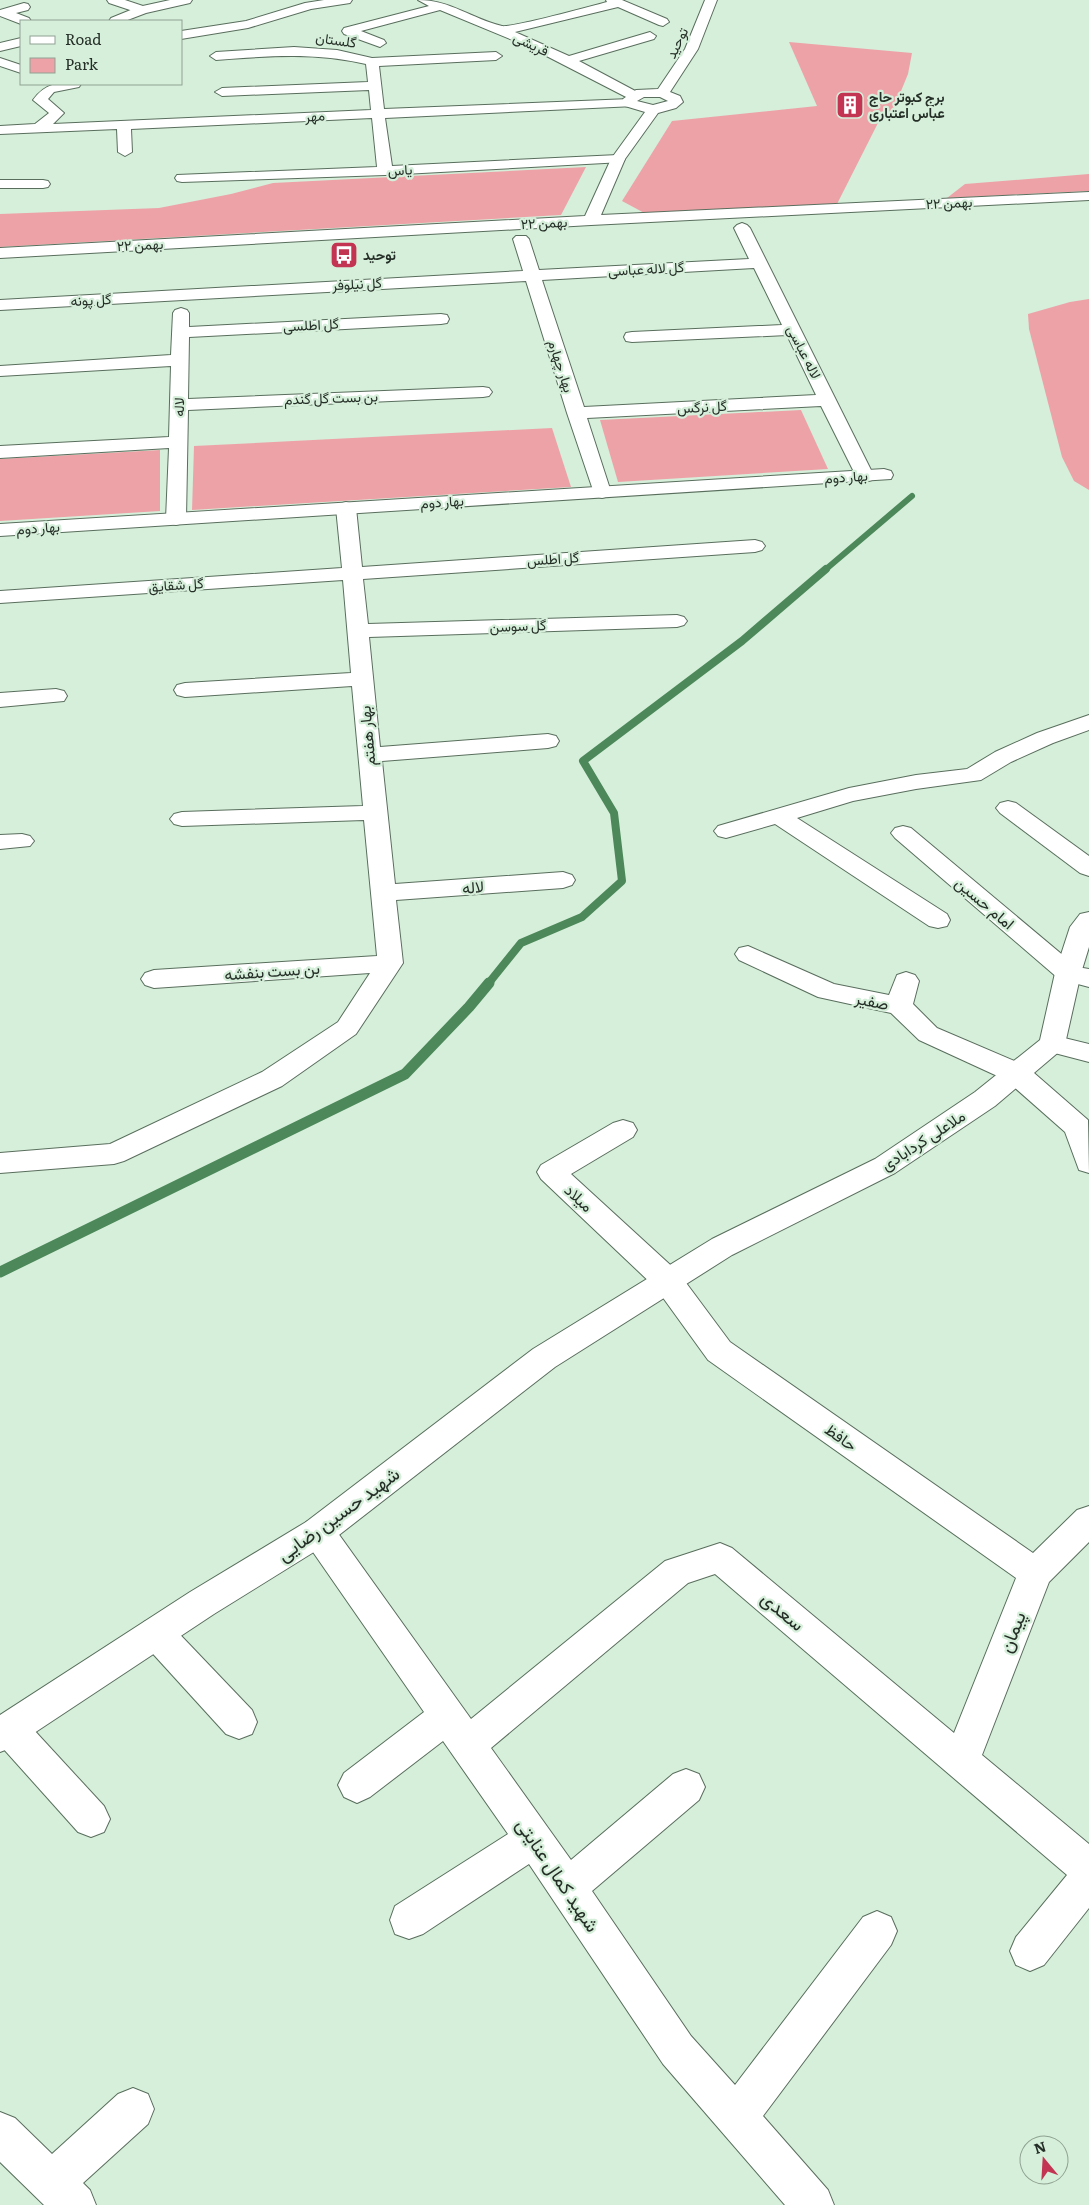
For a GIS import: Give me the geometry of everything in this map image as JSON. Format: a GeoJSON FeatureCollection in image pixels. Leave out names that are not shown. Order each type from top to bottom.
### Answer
{"type":"FeatureCollection","features":[{"type":"Feature","properties":{"kind":"street"},"geometry":{"type":"LineString","coordinates":[[113,0],[142,10]]}},
{"type":"Feature","properties":{"kind":"street"},"geometry":{"type":"LineString","coordinates":[[117,20],[142,10],[186,0]]}},
{"type":"Feature","properties":{"kind":"street"},"geometry":{"type":"LineString","coordinates":[[182,35],[248,24],[310,6],[346,0]]}},
{"type":"Feature","properties":{"kind":"street","name":"توحید"},"geometry":{"type":"LineString","coordinates":[[662,93],[681,71],[699,33],[711,0]]}},
{"type":"Feature","properties":{"kind":"street"},"geometry":{"type":"LineString","coordinates":[[502,30],[615,1],[663,22]]}},
{"type":"Feature","properties":{"kind":"street"},"geometry":{"type":"LineString","coordinates":[[380,43],[348,32],[433,2]]}},
{"type":"Feature","properties":{"kind":"street","name":"قریشی"},"geometry":{"type":"LineString","coordinates":[[433,2],[502,30],[567,61],[632,99]]}},
{"type":"Feature","properties":{"kind":"street"},"geometry":{"type":"LineString","coordinates":[[22,20],[4,13],[24,8]]}},
{"type":"Feature","properties":{"kind":"street"},"geometry":{"type":"LineString","coordinates":[[248,24],[264,30]]}},
{"type":"Feature","properties":{"kind":"street"},"geometry":{"type":"LineString","coordinates":[[567,61],[650,36]]}},
{"type":"Feature","properties":{"kind":"street"},"geometry":{"type":"LineString","coordinates":[[2,45],[20,42]]}},
{"type":"Feature","properties":{"kind":"street","name":"گلستان"},"geometry":{"type":"LineString","coordinates":[[216,56],[294,51],[337,54],[372,62],[385,171]]}},
{"type":"Feature","properties":{"kind":"street"},"geometry":{"type":"LineString","coordinates":[[372,62],[496,56]]}},
{"type":"Feature","properties":{"kind":"street"},"geometry":{"type":"LineString","coordinates":[[0,62],[20,69]]}},
{"type":"Feature","properties":{"kind":"street"},"geometry":{"type":"LineString","coordinates":[[0,121],[1,123],[38,129],[57,113],[40,100],[50,89],[68,85]]}},
{"type":"Feature","properties":{"kind":"street"},"geometry":{"type":"LineString","coordinates":[[222,92],[375,86]]}},
{"type":"Feature","properties":{"kind":"street"},"geometry":{"type":"LineString","coordinates":[[641,93],[662,93],[675,98],[676,102],[664,108],[654,109],[644,108],[632,99],[641,93]]}},
{"type":"Feature","properties":{"kind":"street","name":"مهر"},"geometry":{"type":"LineString","coordinates":[[0,130],[378,114],[632,99]]}},
{"type":"Feature","properties":{"kind":"street"},"geometry":{"type":"LineString","coordinates":[[590,220],[618,159],[654,109]]}},
{"type":"Feature","properties":{"kind":"street"},"geometry":{"type":"LineString","coordinates":[[124,125],[125,152]]}},
{"type":"Feature","properties":{"kind":"street","name":"یاس"},"geometry":{"type":"LineString","coordinates":[[182,178],[385,171],[618,159]]}},
{"type":"Feature","properties":{"kind":"street"},"geometry":{"type":"LineString","coordinates":[[0,184],[43,184]]}},
{"type":"Feature","properties":{"kind":"street","name":"۲۲ بهمن"},"geometry":{"type":"LineString","coordinates":[[0,253],[590,220],[1089,196]]}},
{"type":"Feature","properties":{"kind":"street","name":"۲۲ بهمن"},"geometry":{"type":"LineString","coordinates":[[791,226],[1089,210]]}},
{"type":"Feature","properties":{"kind":"street"},"geometry":{"type":"LineString","coordinates":[[722,229],[761,227]]}},
{"type":"Feature","properties":{"kind":"street","name":"لاله عباسی"},"geometry":{"type":"LineString","coordinates":[[742,228],[828,400],[875,475]]}},
{"type":"Feature","properties":{"kind":"street","name":"۲۲ بهمن"},"geometry":{"type":"LineString","coordinates":[[501,240],[540,238]]}},
{"type":"Feature","properties":{"kind":"street","name":"بهار چهارم"},"geometry":{"type":"LineString","coordinates":[[521,239],[602,492]]}},
{"type":"Feature","properties":{"kind":"street","name":"۲۲ بهمن"},"geometry":{"type":"LineString","coordinates":[[0,266],[462,242]]}},
{"type":"Feature","properties":{"kind":"street","name":"گل لاله عباسی"},"geometry":{"type":"LineString","coordinates":[[532,275],[759,263]]}},
{"type":"Feature","properties":{"kind":"street","name":"گل نیلوفر"},"geometry":{"type":"LineString","coordinates":[[182,294],[532,275]]}},
{"type":"Feature","properties":{"kind":"street","name":"گل پونه"},"geometry":{"type":"LineString","coordinates":[[0,305],[182,294]]}},
{"type":"Feature","properties":{"kind":"street","name":"لاله"},"geometry":{"type":"LineString","coordinates":[[176,519],[182,294]]}},
{"type":"Feature","properties":{"kind":"street","name":"گل اطلسی"},"geometry":{"type":"LineString","coordinates":[[181,332],[441,319]]}},
{"type":"Feature","properties":{"kind":"street"},"geometry":{"type":"LineString","coordinates":[[632,337],[792,330]]}},
{"type":"Feature","properties":{"kind":"street"},"geometry":{"type":"LineString","coordinates":[[0,371],[180,360]]}},
{"type":"Feature","properties":{"kind":"street","name":"بن بست گل گندم"},"geometry":{"type":"LineString","coordinates":[[179,405],[483,392]]}},
{"type":"Feature","properties":{"kind":"street","name":"گل نرگس"},"geometry":{"type":"LineString","coordinates":[[576,413],[828,400]]}},
{"type":"Feature","properties":{"kind":"street"},"geometry":{"type":"LineString","coordinates":[[0,452],[178,442]]}},
{"type":"Feature","properties":{"kind":"street","name":"بهار دوم"},"geometry":{"type":"LineString","coordinates":[[0,530],[875,475]]}},
{"type":"Feature","properties":{"kind":"street","name":"بهار هفتم"},"geometry":{"type":"LineString","coordinates":[[346,508],[390,963]]}},
{"type":"Feature","properties":{"kind":"street","name":"گل اطلس"},"geometry":{"type":"LineString","coordinates":[[352,572],[755,546]]}},
{"type":"Feature","properties":{"kind":"street","name":"گل شقایق"},"geometry":{"type":"LineString","coordinates":[[0,597],[352,572]]}},
{"type":"Feature","properties":{"kind":"street","name":"گل سوسن"},"geometry":{"type":"LineString","coordinates":[[358,631],[678,621]]}},
{"type":"Feature","properties":{"kind":"street"},"geometry":{"type":"LineString","coordinates":[[185,690],[362,679]]}},
{"type":"Feature","properties":{"kind":"street"},"geometry":{"type":"LineString","coordinates":[[0,700],[56,696]]}},
{"type":"Feature","properties":{"kind":"street"},"geometry":{"type":"LineString","coordinates":[[726,831],[849,795],[916,782],[973,775],[1011,753],[1089,722]]}},
{"type":"Feature","properties":{"kind":"street"},"geometry":{"type":"LineString","coordinates":[[369,755],[548,741]]}},
{"type":"Feature","properties":{"kind":"street"},"geometry":{"type":"LineString","coordinates":[[1008,808],[1089,868]]}},
{"type":"Feature","properties":{"kind":"street"},"geometry":{"type":"LineString","coordinates":[[182,819],[375,813]]}},
{"type":"Feature","properties":{"kind":"street"},"geometry":{"type":"LineString","coordinates":[[778,816],[938,920]]}},
{"type":"Feature","properties":{"kind":"street","name":"امام حسین"},"geometry":{"type":"LineString","coordinates":[[903,833],[1078,975]]}},
{"type":"Feature","properties":{"kind":"street","name":"لاله"},"geometry":{"type":"LineString","coordinates":[[383,893],[563,880]]}},
{"type":"Feature","properties":{"kind":"street"},"geometry":{"type":"LineString","coordinates":[[1089,920],[1084,927],[1078,975],[1052,1044],[1089,1053]]}},
{"type":"Feature","properties":{"kind":"street","name":"صفیر"},"geometry":{"type":"LineString","coordinates":[[748,954],[827,991],[899,1006],[928,1034],[1016,1074]]}},
{"type":"Feature","properties":{"kind":"street"},"geometry":{"type":"LineString","coordinates":[[0,1163],[114,1154],[272,1079],[347,1028],[390,963]]}},
{"type":"Feature","properties":{"kind":"street","name":"بن بست بنفشه"},"geometry":{"type":"LineString","coordinates":[[154,979],[390,963]]}},
{"type":"Feature","properties":{"kind":"street"},"geometry":{"type":"LineString","coordinates":[[899,1006],[906,981]]}},
{"type":"Feature","properties":{"kind":"street","name":"ملاعلی کردابادی"},"geometry":{"type":"LineString","coordinates":[[667,1280],[722,1248],[885,1166],[986,1098],[1052,1044]]}},
{"type":"Feature","properties":{"kind":"street"},"geometry":{"type":"LineString","coordinates":[[1016,1074],[1078,1127],[1089,1163]]}},
{"type":"Feature","properties":{"kind":"street","name":"میلاد"},"geometry":{"type":"LineString","coordinates":[[623,1130],[551,1172],[667,1280]]}},
{"type":"Feature","properties":{"kind":"street","name":"شهید حسین رضایی"},"geometry":{"type":"LineString","coordinates":[[4,1732],[156,1633],[318,1532],[544,1358],[667,1280]]}},
{"type":"Feature","properties":{"kind":"street","name":"حافظ"},"geometry":{"type":"LineString","coordinates":[[667,1280],[720,1351],[1035,1573]]}},
{"type":"Feature","properties":{"kind":"street","name":"پیمان"},"geometry":{"type":"LineString","coordinates":[[961,1762],[1035,1573],[1089,1520]]}},
{"type":"Feature","properties":{"kind":"street","name":"شهید کمال عنایتی"},"geometry":{"type":"LineString","coordinates":[[318,1532],[534,1839],[676,2050],[813,2205]]}},
{"type":"Feature","properties":{"kind":"street","name":"سعدی"},"geometry":{"type":"LineString","coordinates":[[457,1730],[678,1572],[720,1558],[1089,1869]]}},
{"type":"Feature","properties":{"kind":"street"},"geometry":{"type":"LineString","coordinates":[[156,1633],[239,1722]]}},
{"type":"Feature","properties":{"kind":"street"},"geometry":{"type":"LineString","coordinates":[[357,1785],[457,1730]]}},
{"type":"Feature","properties":{"kind":"street"},"geometry":{"type":"LineString","coordinates":[[4,1732],[91,1819]]}},
{"type":"Feature","properties":{"kind":"street"},"geometry":{"type":"LineString","coordinates":[[567,1888],[686,1787]]}},
{"type":"Feature","properties":{"kind":"street"},"geometry":{"type":"LineString","coordinates":[[409,1920],[534,1839]]}},
{"type":"Feature","properties":{"kind":"street"},"geometry":{"type":"LineString","coordinates":[[1030,1951],[1089,1876]]}},
{"type":"Feature","properties":{"kind":"street"},"geometry":{"type":"LineString","coordinates":[[736,2117],[877,1931]]}},
{"type":"Feature","properties":{"kind":"street"},"geometry":{"type":"LineString","coordinates":[[0,2133],[63,2194],[133,2109]]}},
{"type":"Feature","properties":{"kind":"green space"},"geometry":{"type":"Polygon","coordinates":[[[789,42],[912,53],[908,74],[892,113],[878,123],[836,206],[650,216],[622,201],[672,121],[817,106],[789,42]]]}},
{"type":"Feature","properties":{"kind":"green space"},"geometry":{"type":"Polygon","coordinates":[[[586,167],[561,215],[0,247],[0,214],[159,208],[231,194],[273,183],[586,167]]]}},
{"type":"Feature","properties":{"kind":"green space"},"geometry":{"type":"Polygon","coordinates":[[[1089,174],[1089,191],[947,198],[965,184],[1089,174]]]}},
{"type":"Feature","properties":{"kind":"green space"},"geometry":{"type":"Polygon","coordinates":[[[1089,299],[1089,490],[1074,481],[1062,457],[1029,329],[1028,314],[1070,302],[1089,299]]]}},
{"type":"Feature","properties":{"kind":"green space"},"geometry":{"type":"Polygon","coordinates":[[[801,410],[828,469],[618,482],[600,420],[801,410]]]}},
{"type":"Feature","properties":{"kind":"green space"},"geometry":{"type":"Polygon","coordinates":[[[552,428],[571,487],[192,510],[194,446],[552,428]]]}},
{"type":"Feature","properties":{"kind":"green space"},"geometry":{"type":"Polygon","coordinates":[[[160,450],[160,511],[0,521],[0,459],[160,450]]]}},
{"type":"Feature","properties":{"kind":"waterway"},"geometry":{"type":"LineString","coordinates":[[825,570],[912,496]]}},
{"type":"Feature","properties":{"kind":"waterway"},"geometry":{"type":"LineString","coordinates":[[488,984],[521,943],[582,917],[622,881],[614,813],[583,761],[742,641],[826,569]]}},
{"type":"Feature","properties":{"kind":"waterway"},"geometry":{"type":"LineString","coordinates":[[0,1272],[405,1074],[469,1007],[489,983]]}},
{"type":"Feature","properties":{"kind":"place","name":"برج کبوتر حاج عباس اعتباری"},"geometry":{"type":"Point","coordinates":[850,105]}},
{"type":"Feature","properties":{"kind":"place","name":"توحید"},"geometry":{"type":"Point","coordinates":[344,255]}}]}
